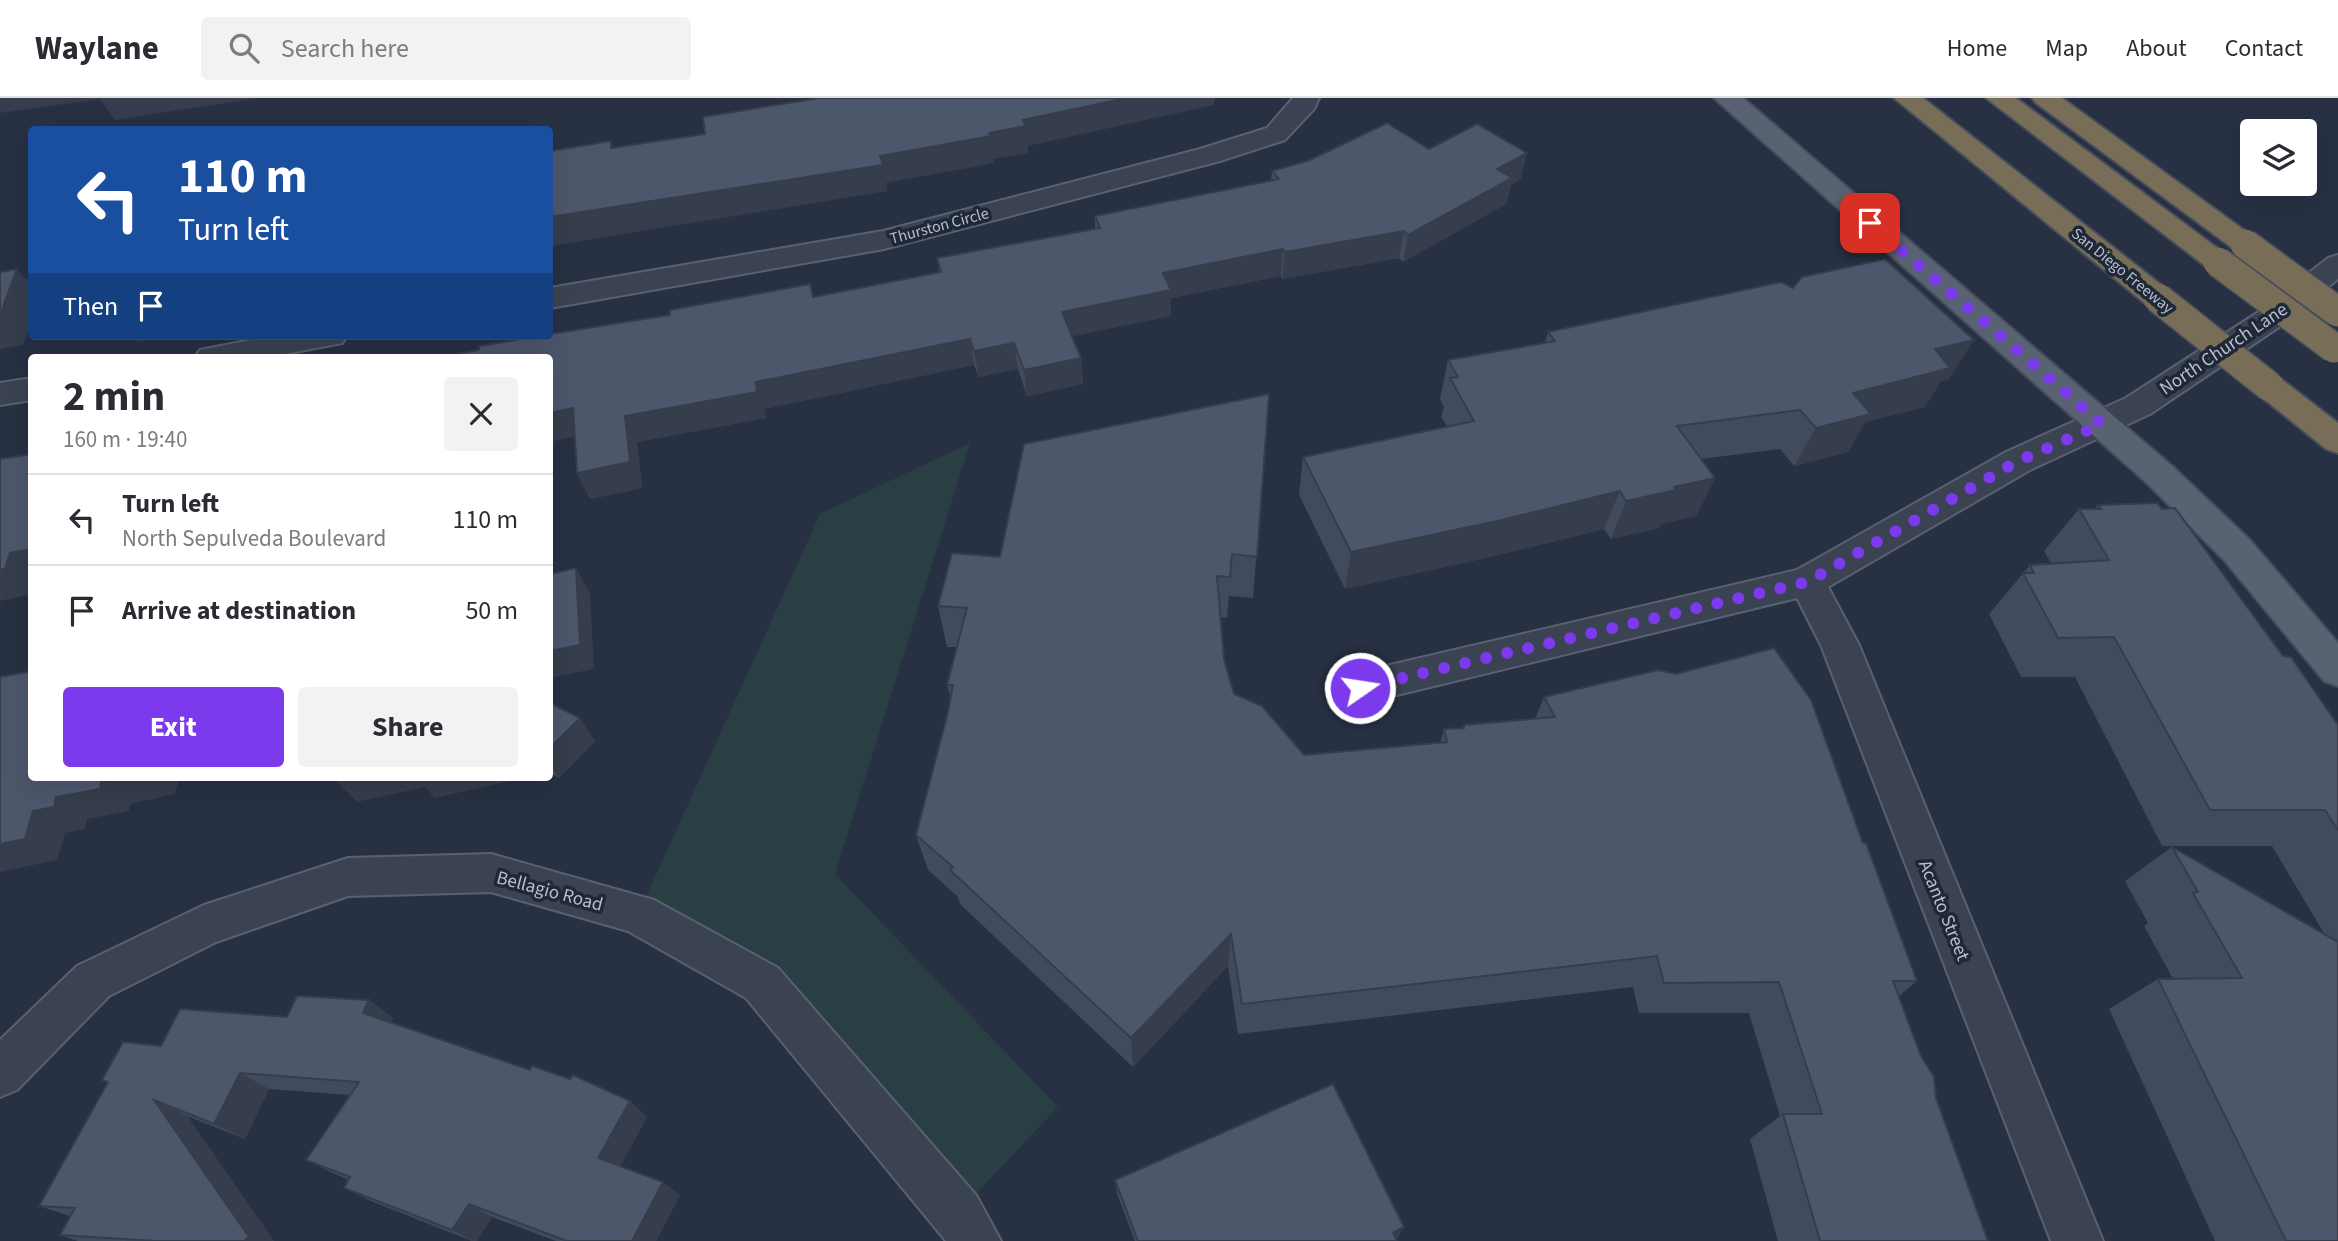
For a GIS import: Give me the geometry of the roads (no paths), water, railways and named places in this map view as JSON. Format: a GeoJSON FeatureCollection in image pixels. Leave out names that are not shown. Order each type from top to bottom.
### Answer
{"type":"FeatureCollection","features":[{"type":"Feature","properties":{"kind":"highway","name":"San Diego Freeway"},"geometry":{"type":"LineString","coordinates":[[1907,98],[2338,441]]}},
{"type":"Feature","properties":{"kind":"highway"},"geometry":{"type":"LineString","coordinates":[[1999,98],[2336,349]]}},
{"type":"Feature","properties":{"kind":"highway"},"geometry":{"type":"LineString","coordinates":[[2045,98],[2338,312]]}},
{"type":"Feature","properties":{"kind":"main road"},"geometry":{"type":"LineString","coordinates":[[1727,98],[2160,475],[2236,550],[2338,670]]}},
{"type":"Feature","properties":{"kind":"street","name":"Thurston Circle"},"geometry":{"type":"LineString","coordinates":[[553,297],[884,240],[1210,155],[1276,134],[1305,103],[1306,98]]}},
{"type":"Feature","properties":{"kind":"street","name":"North Church Lane"},"geometry":{"type":"LineString","coordinates":[[1360,688],[1807,582],[2018,461],[2138,406],[2271,318],[2338,264]]}},
{"type":"Feature","properties":{"kind":"street"},"geometry":{"type":"LineString","coordinates":[[228,354],[308,340]]}},
{"type":"Feature","properties":{"kind":"street"},"geometry":{"type":"LineString","coordinates":[[0,394],[28,389]]}},
{"type":"Feature","properties":{"kind":"street","name":"Acanto Street"},"geometry":{"type":"LineString","coordinates":[[1807,582],[1840,645],[2077,1241]]}},
{"type":"Feature","properties":{"kind":"street","name":"Bellagio Road"},"geometry":{"type":"LineString","coordinates":[[0,1073],[93,981],[204,925],[348,877],[491,873],[638,914],[762,983],[958,1213],[975,1241]]}}]}
